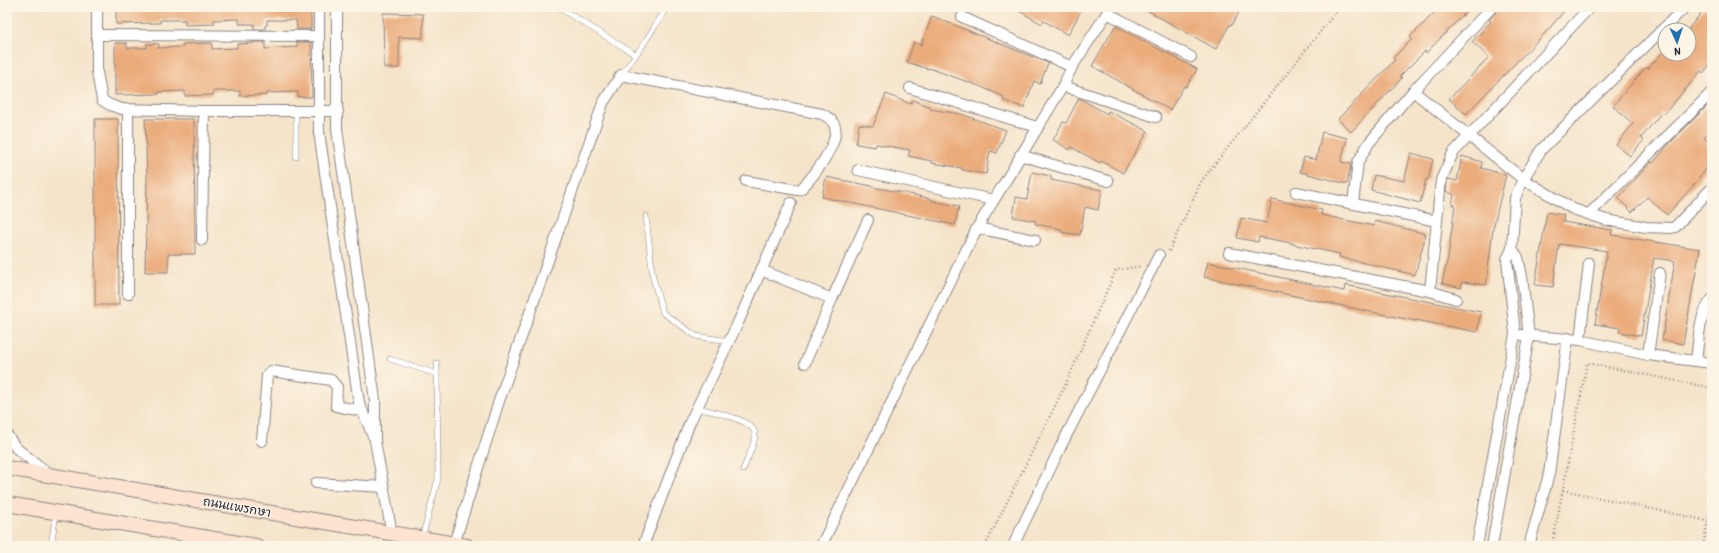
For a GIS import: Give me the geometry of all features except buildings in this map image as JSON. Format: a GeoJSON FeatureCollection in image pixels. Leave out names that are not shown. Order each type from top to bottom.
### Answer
{"type":"FeatureCollection","features":[{"type":"Feature","properties":{"kind":"main road","name":"ถนนแพรกษา"},"geometry":{"type":"LineString","coordinates":[[7,468],[460,545]]}},
{"type":"Feature","properties":{"kind":"main road"},"geometry":{"type":"LineString","coordinates":[[7,504],[56,512],[192,541],[256,546]]}},
{"type":"Feature","properties":{"kind":"street"},"geometry":{"type":"LineString","coordinates":[[97,7],[97,72],[102,100],[110,105],[128,109],[204,111],[338,111]]}},
{"type":"Feature","properties":{"kind":"street"},"geometry":{"type":"LineString","coordinates":[[319,7],[319,132],[359,403],[375,441]]}},
{"type":"Feature","properties":{"kind":"street"},"geometry":{"type":"LineString","coordinates":[[337,7],[338,129],[375,400],[375,441],[392,534]]}},
{"type":"Feature","properties":{"kind":"street"},"geometry":{"type":"LineString","coordinates":[[1353,203],[1358,162],[1370,142],[1413,91],[1492,7]]}},
{"type":"Feature","properties":{"kind":"street"},"geometry":{"type":"LineString","coordinates":[[1430,291],[1441,180],[1453,154],[1590,7]]}},
{"type":"Feature","properties":{"kind":"street"},"geometry":{"type":"LineString","coordinates":[[1477,546],[1515,334],[1507,259],[1512,249],[1515,198],[1523,179],[1541,150],[1685,7]]}},
{"type":"Feature","properties":{"kind":"street"},"geometry":{"type":"LineString","coordinates":[[821,546],[977,228],[1063,86],[1072,67],[1109,10],[1191,57]]}},
{"type":"Feature","properties":{"kind":"street"},"geometry":{"type":"LineString","coordinates":[[962,17],[1072,67]]}},
{"type":"Feature","properties":{"kind":"street"},"geometry":{"type":"LineString","coordinates":[[97,35],[319,36]]}},
{"type":"Feature","properties":{"kind":"street"},"geometry":{"type":"LineString","coordinates":[[460,545],[499,401],[603,103],[621,75],[822,114],[832,120],[835,127],[835,133],[832,146],[817,172],[801,189],[798,190],[746,180]]}},
{"type":"Feature","properties":{"kind":"street"},"geometry":{"type":"LineString","coordinates":[[1063,86],[1156,117]]}},
{"type":"Feature","properties":{"kind":"street"},"geometry":{"type":"LineString","coordinates":[[910,88],[1037,127]]}},
{"type":"Feature","properties":{"kind":"street"},"geometry":{"type":"LineString","coordinates":[[1413,91],[1523,179],[1573,209],[1606,220],[1671,228],[1675,227],[1712,188]]}},
{"type":"Feature","properties":{"kind":"street"},"geometry":{"type":"LineString","coordinates":[[1589,214],[1712,92]]}},
{"type":"Feature","properties":{"kind":"street"},"geometry":{"type":"LineString","coordinates":[[128,109],[128,294]]}},
{"type":"Feature","properties":{"kind":"street"},"geometry":{"type":"LineString","coordinates":[[202,240],[204,111]]}},
{"type":"Feature","properties":{"kind":"street"},"geometry":{"type":"LineString","coordinates":[[1020,155],[1108,181]]}},
{"type":"Feature","properties":{"kind":"street"},"geometry":{"type":"LineString","coordinates":[[858,170],[993,200]]}},
{"type":"Feature","properties":{"kind":"street"},"geometry":{"type":"LineString","coordinates":[[1296,192],[1437,221]]}},
{"type":"Feature","properties":{"kind":"street"},"geometry":{"type":"LineString","coordinates":[[643,546],[690,422],[729,341],[791,203]]}},
{"type":"Feature","properties":{"kind":"street"},"geometry":{"type":"LineString","coordinates":[[805,363],[868,220]]}},
{"type":"Feature","properties":{"kind":"street"},"geometry":{"type":"LineString","coordinates":[[977,228],[1035,240]]}},
{"type":"Feature","properties":{"kind":"street"},"geometry":{"type":"LineString","coordinates":[[1492,546],[1529,336],[1522,277],[1518,257],[1512,249]]}},
{"type":"Feature","properties":{"kind":"street"},"geometry":{"type":"LineString","coordinates":[[337,253],[354,251]]}},
{"type":"Feature","properties":{"kind":"street"},"geometry":{"type":"LineString","coordinates":[[1229,253],[1430,291],[1456,299]]}},
{"type":"Feature","properties":{"kind":"street"},"geometry":{"type":"LineString","coordinates":[[1013,546],[1061,446],[1159,255]]}},
{"type":"Feature","properties":{"kind":"street"},"geometry":{"type":"LineString","coordinates":[[1580,340],[1589,263]]}},
{"type":"Feature","properties":{"kind":"street"},"geometry":{"type":"LineString","coordinates":[[761,270],[832,299]]}},
{"type":"Feature","properties":{"kind":"street"},"geometry":{"type":"LineString","coordinates":[[1648,355],[1660,273]]}},
{"type":"Feature","properties":{"kind":"street"},"geometry":{"type":"LineString","coordinates":[[1696,361],[1699,332],[1704,312],[1712,299]]}},
{"type":"Feature","properties":{"kind":"street"},"geometry":{"type":"LineString","coordinates":[[1515,334],[1568,338],[1648,355],[1712,364]]}},
{"type":"Feature","properties":{"kind":"street"},"geometry":{"type":"LineString","coordinates":[[1529,546],[1549,474],[1568,338]]}},
{"type":"Feature","properties":{"kind":"street"},"geometry":{"type":"LineString","coordinates":[[262,441],[266,375],[271,371],[331,380],[337,387],[336,406],[362,411]]}},
{"type":"Feature","properties":{"kind":"street"},"geometry":{"type":"LineString","coordinates":[[7,434],[16,448],[50,475]]}},
{"type":"Feature","properties":{"kind":"street"},"geometry":{"type":"LineString","coordinates":[[316,483],[384,487]]}},
{"type":"Feature","properties":{"kind":"lane"},"geometry":{"type":"LineString","coordinates":[[558,7],[636,55]]}},
{"type":"Feature","properties":{"kind":"lane"},"geometry":{"type":"LineString","coordinates":[[621,75],[636,55],[667,7]]}},
{"type":"Feature","properties":{"kind":"lane"},"geometry":{"type":"LineString","coordinates":[[296,111],[296,157]]}},
{"type":"Feature","properties":{"kind":"lane"},"geometry":{"type":"LineString","coordinates":[[646,216],[653,278],[663,313],[696,336],[729,341]]}},
{"type":"Feature","properties":{"kind":"lane"},"geometry":{"type":"LineString","coordinates":[[390,359],[437,374]]}},
{"type":"Feature","properties":{"kind":"lane"},"geometry":{"type":"LineString","coordinates":[[422,539],[438,479],[437,363]]}},
{"type":"Feature","properties":{"kind":"lane"},"geometry":{"type":"LineString","coordinates":[[698,408],[747,422],[754,429],[755,436],[743,470]]}},
{"type":"Feature","properties":{"kind":"lane"},"geometry":{"type":"LineString","coordinates":[[51,546],[56,512]]}},
{"type":"Feature","properties":{"kind":"path"},"geometry":{"type":"LineString","coordinates":[[1552,546],[1587,363],[1712,388]]}},
{"type":"Feature","properties":{"kind":"path"},"geometry":{"type":"LineString","coordinates":[[1563,490],[1708,520]]}},
{"type":"Feature","properties":{"kind":"path"},"geometry":{"type":"LineString","coordinates":[[1703,546],[1712,500]]}}]}
